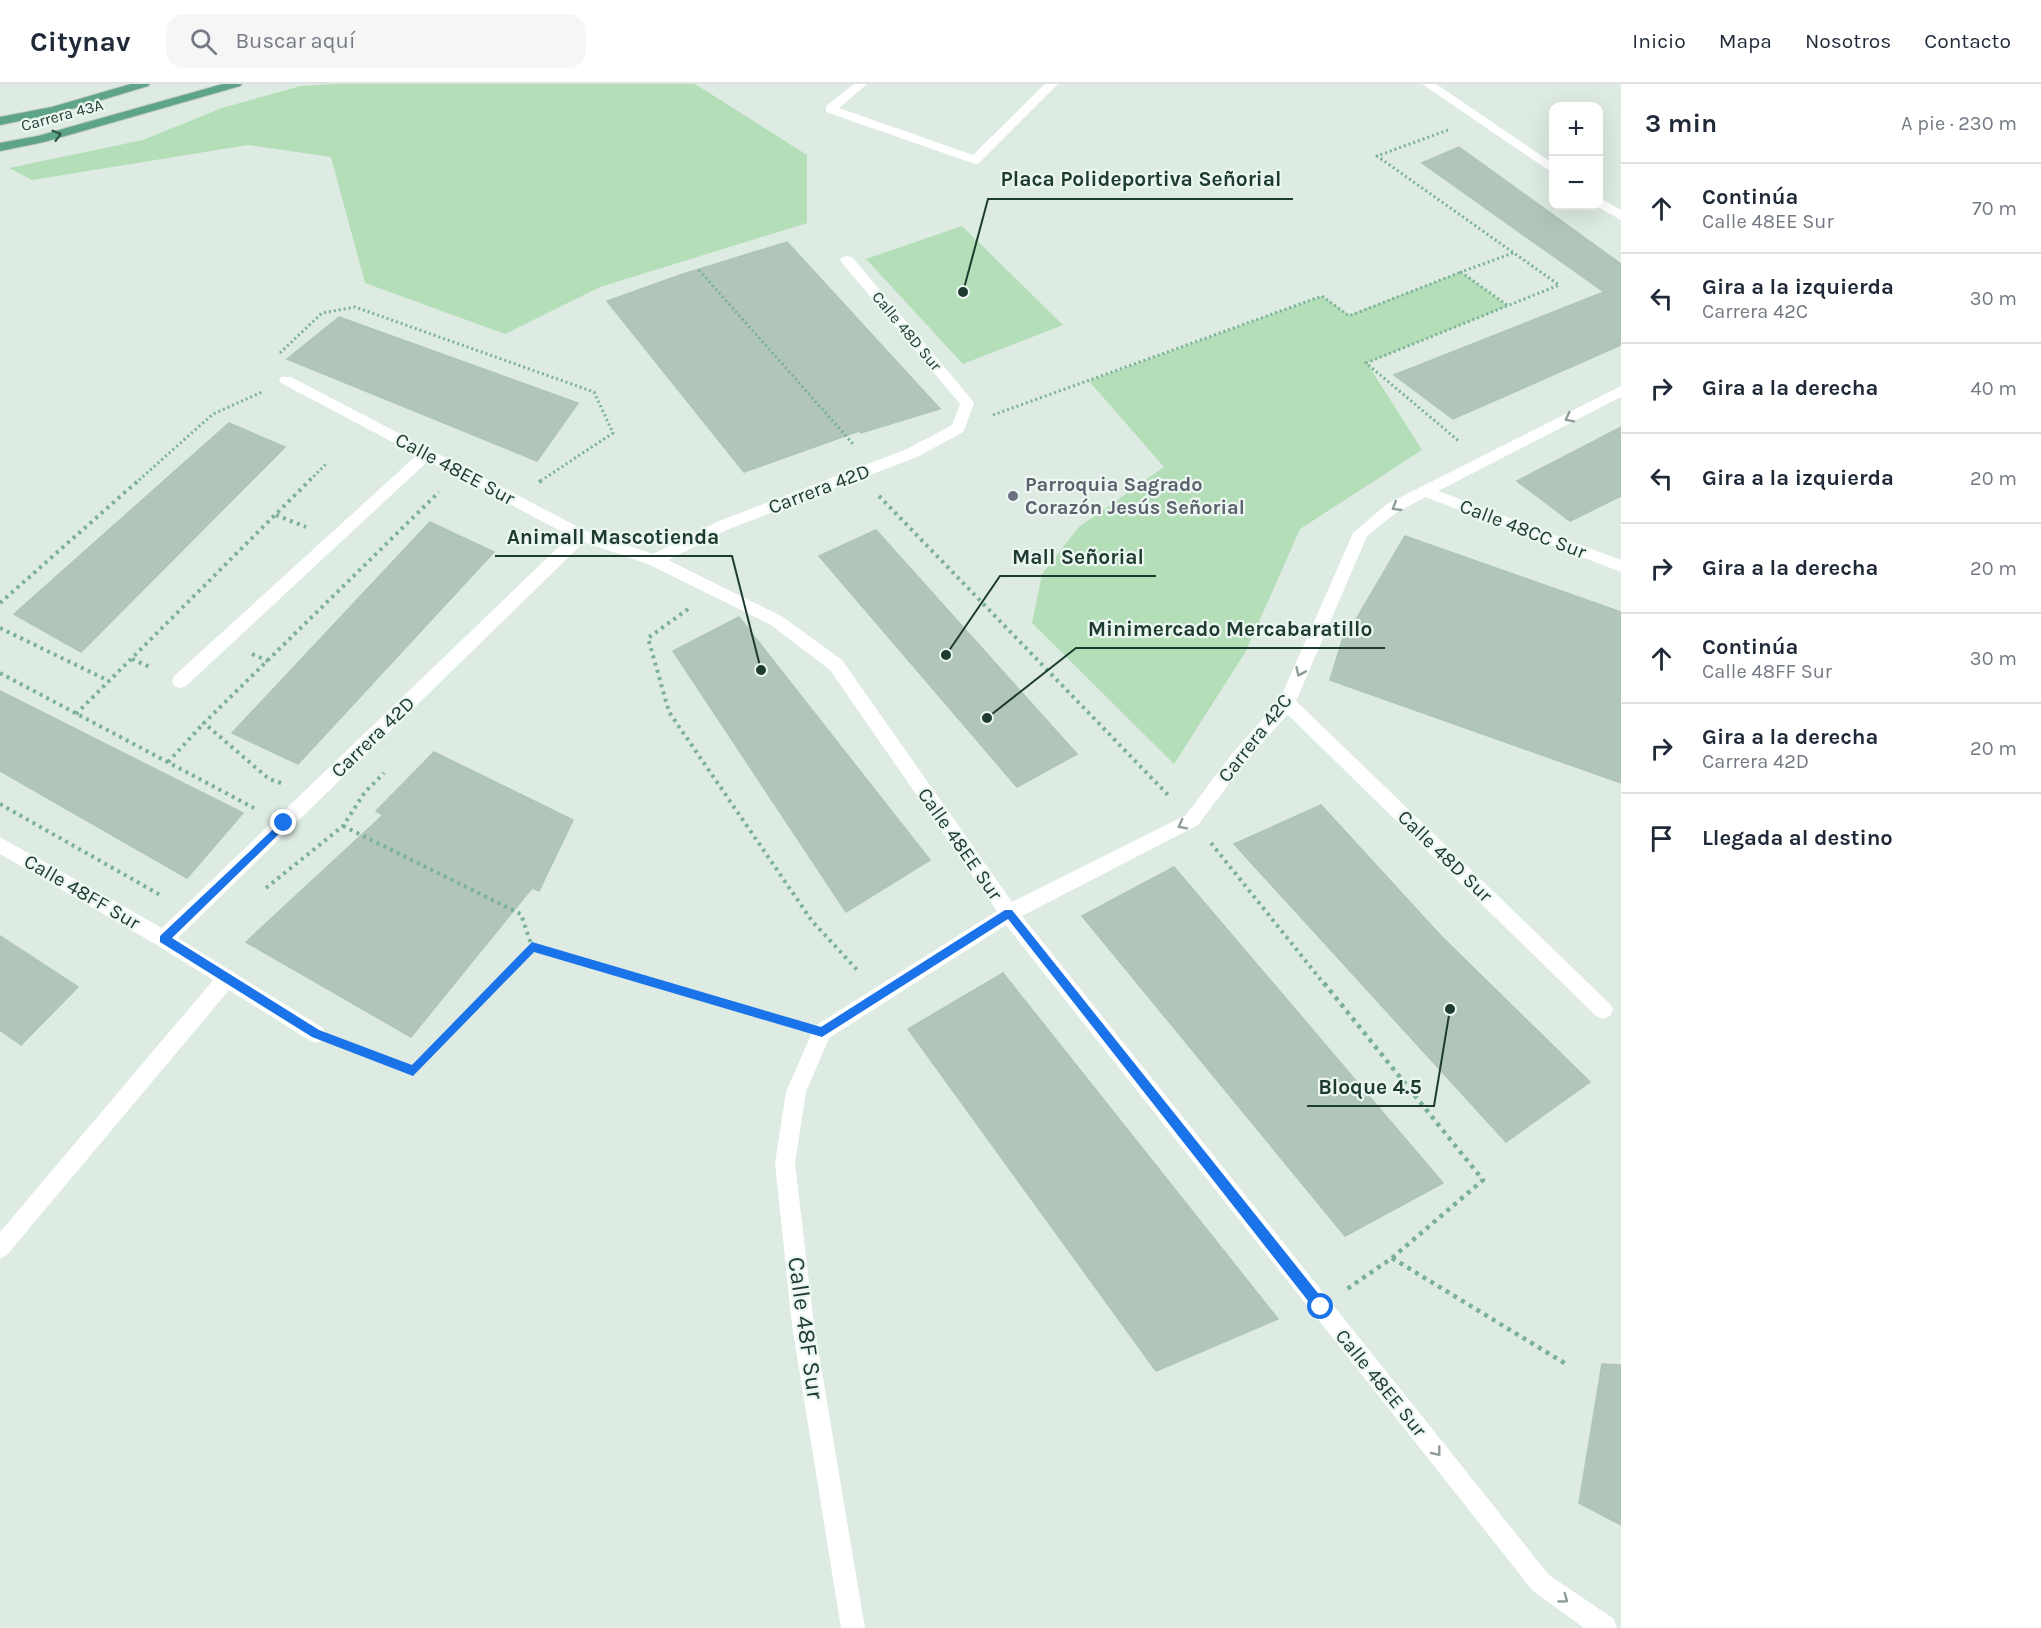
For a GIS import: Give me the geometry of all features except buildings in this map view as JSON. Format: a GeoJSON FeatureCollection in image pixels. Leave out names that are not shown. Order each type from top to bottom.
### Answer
{"type":"FeatureCollection","features":[{"type":"Feature","properties":{"kind":"main road","name":"Carrera 43A"},"geometry":{"type":"LineString","coordinates":[[0,121],[54,110],[144,84]]}},
{"type":"Feature","properties":{"kind":"main road","name":"Carrera 43A"},"geometry":{"type":"LineString","coordinates":[[0,147],[40,139],[236,84]]}},
{"type":"Feature","properties":{"kind":"street"},"geometry":{"type":"LineString","coordinates":[[861,84],[830,109],[975,160],[1052,84]]}},
{"type":"Feature","properties":{"kind":"street"},"geometry":{"type":"LineString","coordinates":[[1428,84],[1549,167]]}},
{"type":"Feature","properties":{"kind":"street"},"geometry":{"type":"LineString","coordinates":[[1603,204],[1621,216]]}},
{"type":"Feature","properties":{"kind":"street","name":"Calle 48D Sur"},"geometry":{"type":"LineString","coordinates":[[847,260],[967,403],[958,428]]}},
{"type":"Feature","properties":{"kind":"street","name":"Calle 48EE Sur"},"geometry":{"type":"LineString","coordinates":[[286,380],[581,535],[654,560],[777,621],[836,665],[1009,913],[1541,1583],[1605,1628]]}},
{"type":"Feature","properties":{"kind":"street","name":"Carrera 42C"},"geometry":{"type":"LineString","coordinates":[[822,1032],[1009,913],[1192,820],[1237,760],[1287,703],[1361,533],[1392,508],[1621,391]]}},
{"type":"Feature","properties":{"kind":"street","name":"Carrera 42D"},"geometry":{"type":"LineString","coordinates":[[654,560],[724,525],[912,453],[958,428]]}},
{"type":"Feature","properties":{"kind":"street"},"geometry":{"type":"LineString","coordinates":[[180,681],[427,454]]}},
{"type":"Feature","properties":{"kind":"street","name":"Calle 48CC Sur"},"geometry":{"type":"LineString","coordinates":[[1425,491],[1621,566]]}},
{"type":"Feature","properties":{"kind":"street","name":"Carrera 42D"},"geometry":{"type":"LineString","coordinates":[[164,939],[581,535]]}},
{"type":"Feature","properties":{"kind":"street","name":"Calle 48D Sur"},"geometry":{"type":"LineString","coordinates":[[1287,703],[1603,1010]]}},
{"type":"Feature","properties":{"kind":"street","name":"Calle 48FF Sur"},"geometry":{"type":"LineString","coordinates":[[0,845],[164,939],[316,1034]]}},
{"type":"Feature","properties":{"kind":"street"},"geometry":{"type":"LineString","coordinates":[[0,1248],[227,978]]}},
{"type":"Feature","properties":{"kind":"street","name":"Calle 48F Sur"},"geometry":{"type":"LineString","coordinates":[[822,1032],[796,1092],[785,1163],[803,1325],[854,1628]]}},
{"type":"Feature","properties":{"kind":"path"},"geometry":{"type":"LineString","coordinates":[[1477,119],[1377,156],[1559,285],[1366,363],[1483,461]]}},
{"type":"Feature","properties":{"kind":"path"},"geometry":{"type":"LineString","coordinates":[[958,428],[1322,296],[1349,315],[1513,253]]}},
{"type":"Feature","properties":{"kind":"path"},"geometry":{"type":"LineString","coordinates":[[699,270],[874,468]]}},
{"type":"Feature","properties":{"kind":"path"},"geometry":{"type":"LineString","coordinates":[[1461,272],[1508,306]]}},
{"type":"Feature","properties":{"kind":"path"},"geometry":{"type":"LineString","coordinates":[[0,603],[213,414],[286,380],[276,356],[322,313],[355,307],[594,393],[613,433],[512,499]]}},
{"type":"Feature","properties":{"kind":"path"},"geometry":{"type":"LineString","coordinates":[[76,714],[326,464]]}},
{"type":"Feature","properties":{"kind":"path"},"geometry":{"type":"LineString","coordinates":[[168,762],[204,723],[460,471]]}},
{"type":"Feature","properties":{"kind":"path"},"geometry":{"type":"LineString","coordinates":[[857,474],[1192,820],[1483,1180],[1392,1258],[1321,1307]]}},
{"type":"Feature","properties":{"kind":"path"},"geometry":{"type":"LineString","coordinates":[[690,608],[648,638],[669,712],[812,921],[881,995]]}},
{"type":"Feature","properties":{"kind":"path"},"geometry":{"type":"LineString","coordinates":[[0,628],[109,681]]}},
{"type":"Feature","properties":{"kind":"path"},"geometry":{"type":"LineString","coordinates":[[0,673],[284,823]]}},
{"type":"Feature","properties":{"kind":"path"},"geometry":{"type":"LineString","coordinates":[[204,723],[269,778]]}},
{"type":"Feature","properties":{"kind":"path"},"geometry":{"type":"LineString","coordinates":[[260,893],[343,826],[365,792],[390,767]]}},
{"type":"Feature","properties":{"kind":"path"},"geometry":{"type":"LineString","coordinates":[[0,804],[191,913]]}},
{"type":"Feature","properties":{"kind":"path"},"geometry":{"type":"LineString","coordinates":[[343,826],[521,914],[532,947]]}},
{"type":"Feature","properties":{"kind":"path"},"geometry":{"type":"LineString","coordinates":[[532,947],[822,1032]]}},
{"type":"Feature","properties":{"kind":"path"},"geometry":{"type":"LineString","coordinates":[[316,1034],[413,1071],[532,947]]}},
{"type":"Feature","properties":{"kind":"path"},"geometry":{"type":"LineString","coordinates":[[1392,1258],[1566,1364]]}},
{"type":"Feature","properties":{"kind":"green space"},"geometry":{"type":"Polygon","coordinates":[[[333,84],[695,84],[807,155],[807,223],[600,287],[505,334],[365,283],[331,157],[248,145],[32,180],[9,168],[143,140],[222,108],[301,86],[333,84]]]}},
{"type":"Feature","properties":{"kind":"green space"},"geometry":{"type":"Polygon","coordinates":[[[962,226],[1063,325],[963,364],[866,259],[962,226]]]}},
{"type":"Feature","properties":{"kind":"green space"},"geometry":{"type":"Polygon","coordinates":[[[1461,272],[1508,306],[1367,363],[1422,450],[1300,529],[1246,651],[1174,764],[1032,623],[1042,574],[1079,527],[1164,467],[1089,381],[1322,296],[1349,315],[1461,272]]]}},
{"type":"Feature","properties":{"kind":"place","name":"Placa Polideportiva Señorial"},"geometry":{"type":"Point","coordinates":[963,292]}},
{"type":"Feature","properties":{"kind":"place","name":"Parroquia Sagrado Corazón Jesús Señorial"},"geometry":{"type":"Point","coordinates":[1013,496]}},
{"type":"Feature","properties":{"kind":"place","name":"Mall Señorial"},"geometry":{"type":"Point","coordinates":[946,655]}},
{"type":"Feature","properties":{"kind":"place","name":"Animall Mascotienda"},"geometry":{"type":"Point","coordinates":[761,670]}},
{"type":"Feature","properties":{"kind":"place","name":"Minimercado Mercabaratillo"},"geometry":{"type":"Point","coordinates":[987,718]}},
{"type":"Feature","properties":{"kind":"place","name":"Bloque 4.5"},"geometry":{"type":"Point","coordinates":[1450,1009]}},
{"type":"Feature","properties":{"kind":"route"},"geometry":{"type":"LineString","coordinates":[[284,823],[164,939],[316,1034],[413,1071],[532,947],[822,1032],[1009,913],[1321,1307]]}}]}
